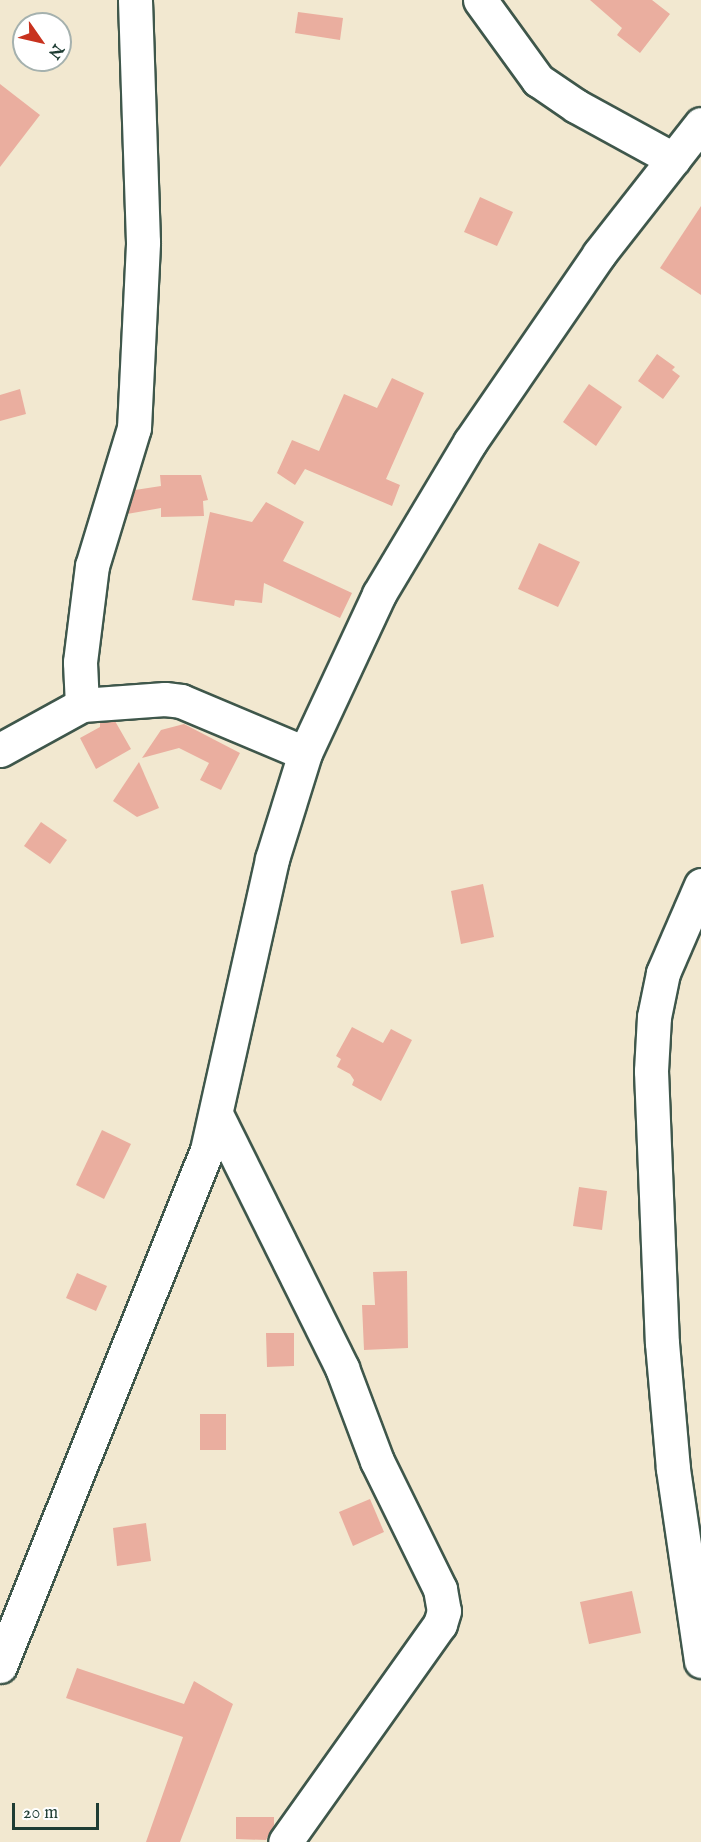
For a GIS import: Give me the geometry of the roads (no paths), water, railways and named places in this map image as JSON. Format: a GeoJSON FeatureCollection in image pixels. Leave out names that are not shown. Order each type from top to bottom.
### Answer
{"type":"FeatureCollection","features":[{"type":"Feature","properties":{"kind":"street"},"geometry":{"type":"LineString","coordinates":[[82,705],[80,662],[92,566],[134,428],[143,242],[135,0]]}},
{"type":"Feature","properties":{"kind":"street"},"geometry":{"type":"LineString","coordinates":[[480,0],[538,80],[576,106],[673,159]]}},
{"type":"Feature","properties":{"kind":"street"},"geometry":{"type":"LineString","coordinates":[[0,1666],[192,1188],[216,1114],[272,859],[305,753],[380,594],[470,442],[599,254],[701,124]]}},
{"type":"Feature","properties":{"kind":"street"},"geometry":{"type":"LineString","coordinates":[[0,750],[82,705],[132,700],[181,701],[305,753]]}},
{"type":"Feature","properties":{"kind":"street"},"geometry":{"type":"LineString","coordinates":[[701,885],[663,973],[654,1017],[651,1071],[662,1343],[673,1469],[701,1661]]}},
{"type":"Feature","properties":{"kind":"street"},"geometry":{"type":"LineString","coordinates":[[216,1114],[342,1368],[376,1461],[440,1589],[444,1611],[440,1624],[285,1842]]}}]}
